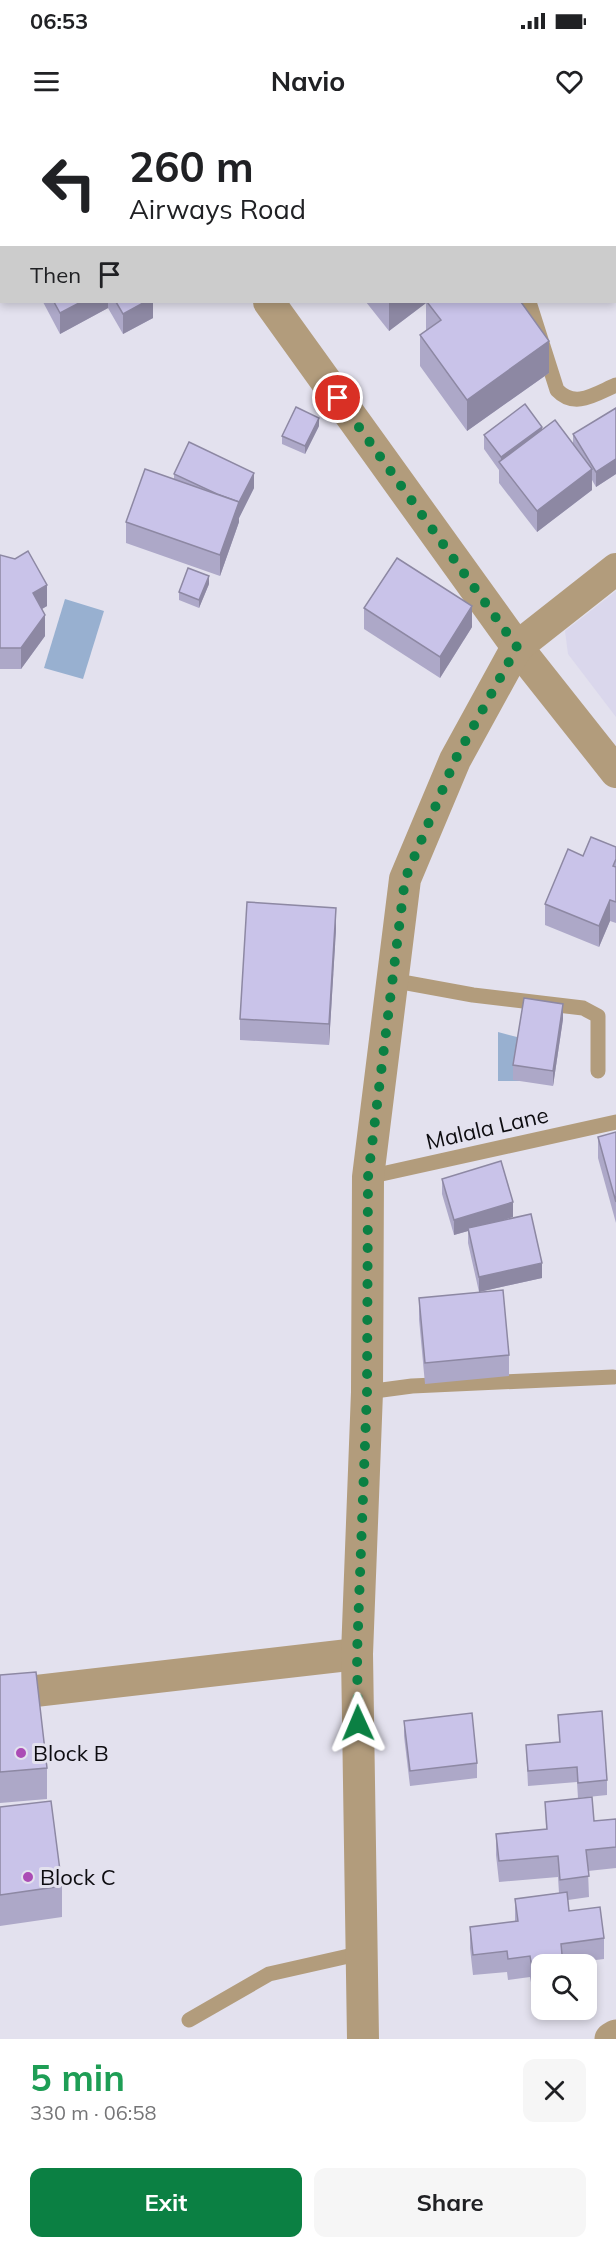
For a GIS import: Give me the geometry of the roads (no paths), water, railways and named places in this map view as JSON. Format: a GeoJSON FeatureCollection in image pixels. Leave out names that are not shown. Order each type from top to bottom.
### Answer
{"type":"FeatureCollection","features":[{"type":"Feature","properties":{"kind":"street"},"geometry":{"type":"LineString","coordinates":[[270,303],[517,647],[616,771]]}},
{"type":"Feature","properties":{"kind":"street"},"geometry":{"type":"LineString","coordinates":[[363,2039],[357,1654],[367,1392],[368,1177],[405,879],[455,760],[517,647],[616,569]]}},
{"type":"Feature","properties":{"kind":"street"},"geometry":{"type":"LineString","coordinates":[[0,1695],[357,1654]]}},
{"type":"Feature","properties":{"kind":"street"},"geometry":{"type":"LineString","coordinates":[[611,2039],[616,2036]]}},
{"type":"Feature","properties":{"kind":"lane"},"geometry":{"type":"LineString","coordinates":[[529,303],[557,390],[565,398],[576,401],[616,385]]}},
{"type":"Feature","properties":{"kind":"lane"},"geometry":{"type":"LineString","coordinates":[[391,980],[473,995],[583,1008],[598,1016],[598,1071]]}},
{"type":"Feature","properties":{"kind":"lane","name":"Malala Lane"},"geometry":{"type":"LineString","coordinates":[[368,1177],[616,1122]]}},
{"type":"Feature","properties":{"kind":"lane"},"geometry":{"type":"LineString","coordinates":[[367,1392],[412,1386],[613,1377]]}},
{"type":"Feature","properties":{"kind":"lane"},"geometry":{"type":"LineString","coordinates":[[189,2020],[269,1974],[362,1953]]}},
{"type":"Feature","properties":{"kind":"water"},"geometry":{"type":"Polygon","coordinates":[[[65,599],[104,611],[83,679],[44,668],[65,599]]]}},
{"type":"Feature","properties":{"kind":"water"},"geometry":{"type":"Polygon","coordinates":[[[498,1032],[517,1037],[520,1081],[498,1081],[498,1032]]]}},
{"type":"Feature","properties":{"kind":"place","name":"Block B"},"geometry":{"type":"Point","coordinates":[21,1753]}},
{"type":"Feature","properties":{"kind":"place","name":"Block C"},"geometry":{"type":"Point","coordinates":[28,1877]}}]}
